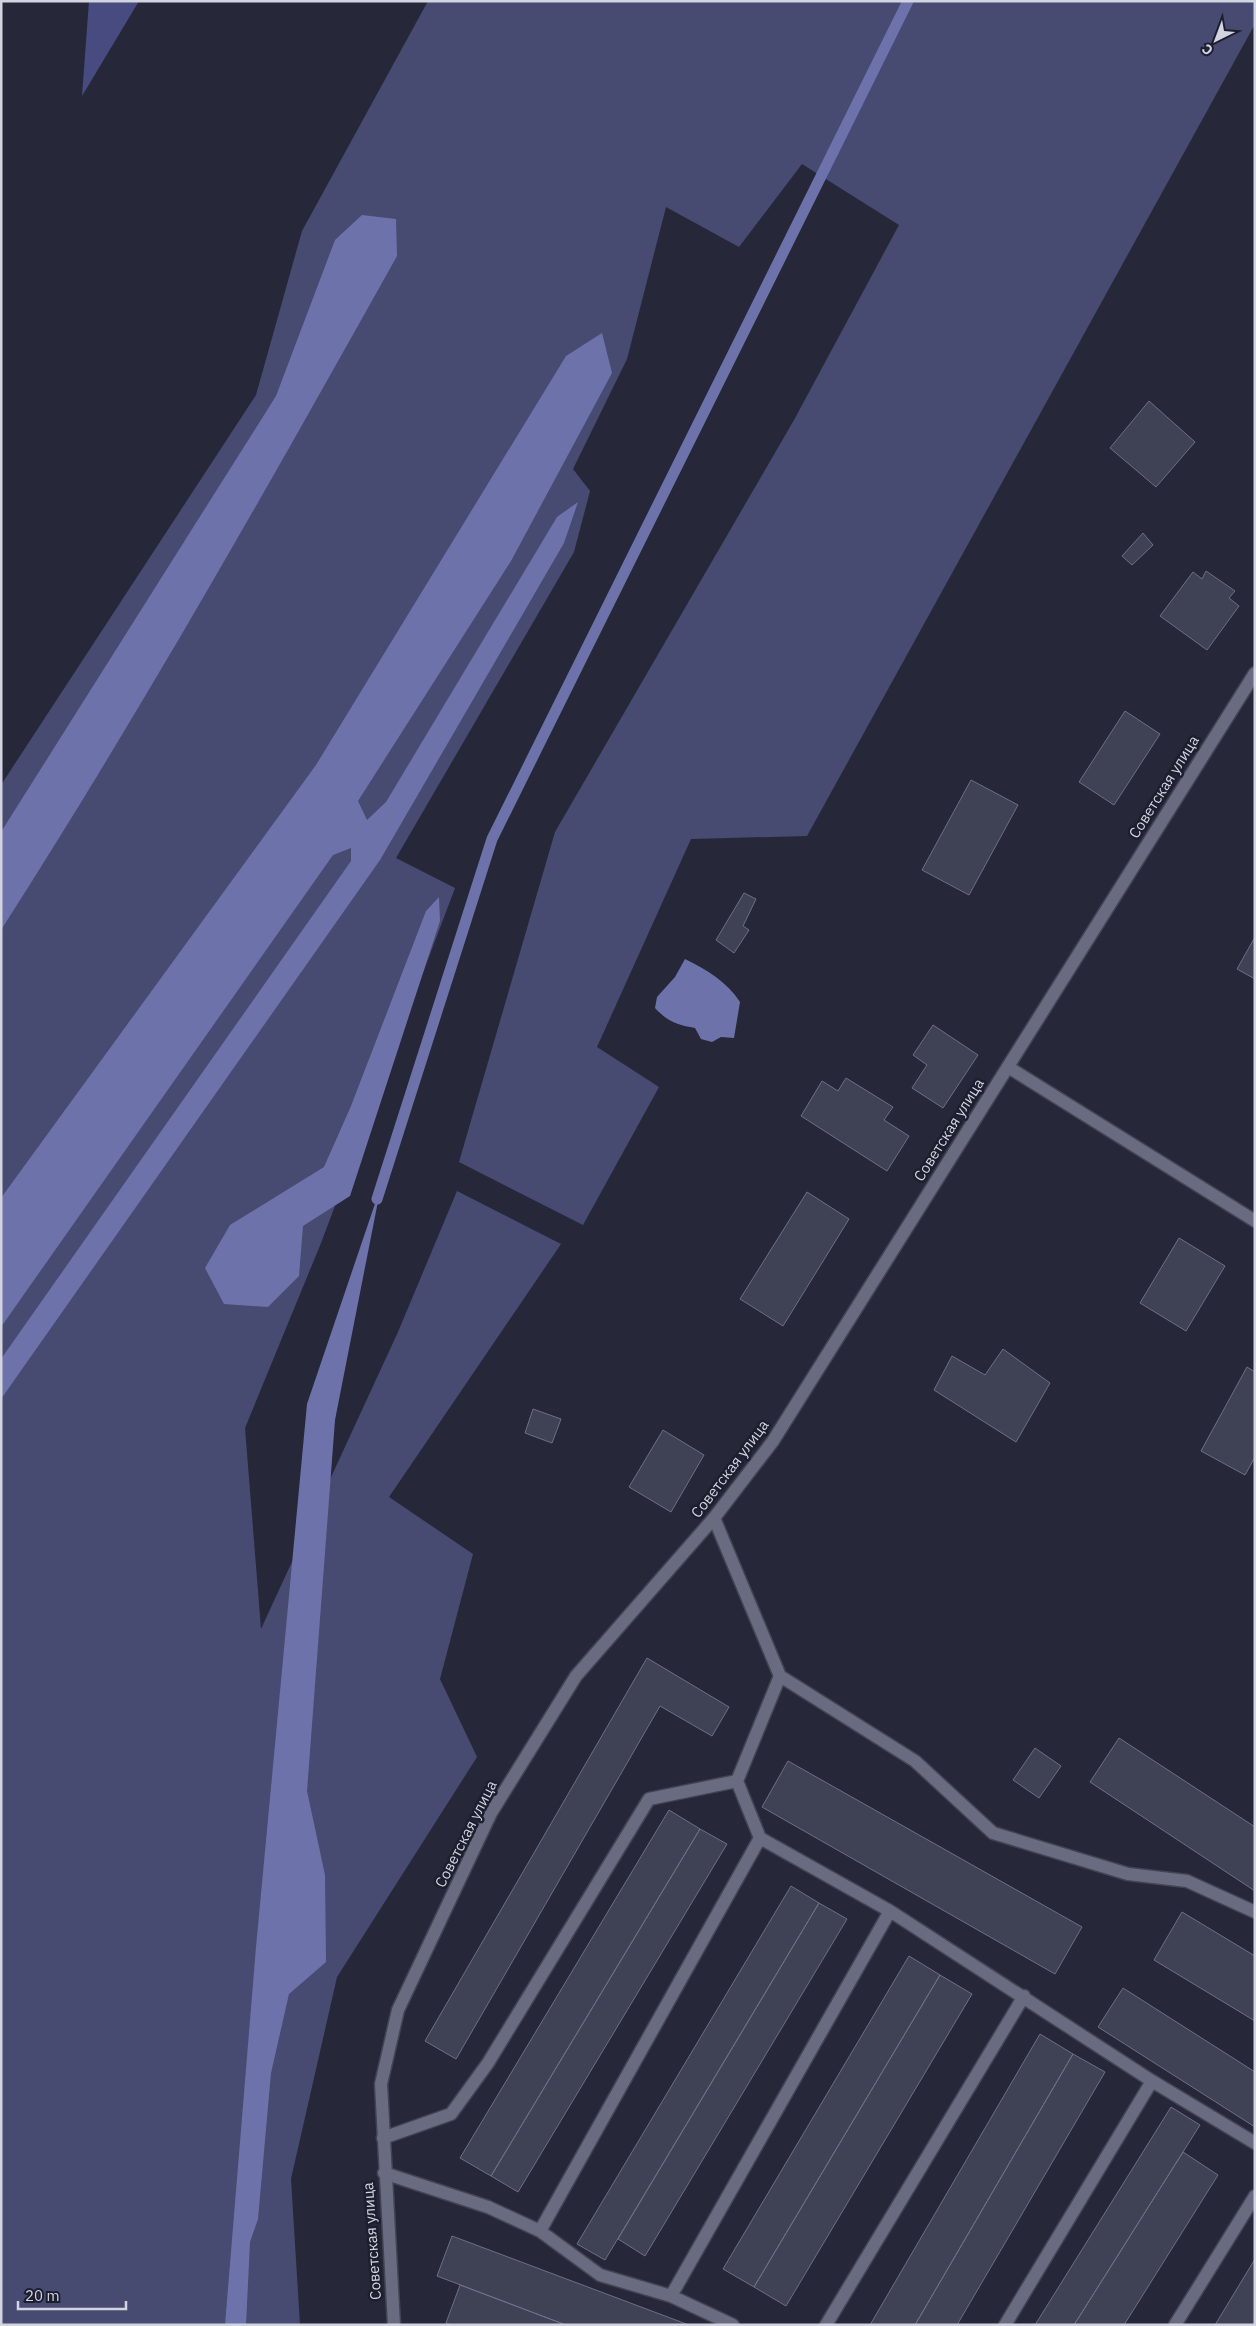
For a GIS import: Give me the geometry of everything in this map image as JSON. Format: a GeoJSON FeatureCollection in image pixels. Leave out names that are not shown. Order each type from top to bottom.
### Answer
{"type":"FeatureCollection","features":[{"type":"Feature","properties":{"kind":"street","name":"Советская улица"},"geometry":{"type":"LineString","coordinates":[[397,2324],[384,2173],[381,2084],[398,2010],[492,1813],[576,1676],[714,1518],[773,1441],[1255,673]]}},
{"type":"Feature","properties":{"kind":"street"},"geometry":{"type":"LineString","coordinates":[[1008,1067],[1255,1222]]}},
{"type":"Feature","properties":{"kind":"street"},"geometry":{"type":"LineString","coordinates":[[714,1518],[780,1676],[915,1761],[993,1833],[1128,1874],[1186,1881],[1255,1912]]}},
{"type":"Feature","properties":{"kind":"street"},"geometry":{"type":"LineString","coordinates":[[780,1676],[737,1781],[760,1838],[890,1911],[1024,1996],[1152,2081],[1255,2143]]}},
{"type":"Feature","properties":{"kind":"street"},"geometry":{"type":"LineString","coordinates":[[383,2138],[451,2114],[488,2063],[649,1799],[737,1781]]}},
{"type":"Feature","properties":{"kind":"street"},"geometry":{"type":"LineString","coordinates":[[540,2231],[760,1838]]}},
{"type":"Feature","properties":{"kind":"street"},"geometry":{"type":"LineString","coordinates":[[671,2296],[890,1911]]}},
{"type":"Feature","properties":{"kind":"street"},"geometry":{"type":"LineString","coordinates":[[826,2325],[1024,1996]]}},
{"type":"Feature","properties":{"kind":"street"},"geometry":{"type":"LineString","coordinates":[[1004,2325],[1152,2081]]}},
{"type":"Feature","properties":{"kind":"street"},"geometry":{"type":"LineString","coordinates":[[384,2173],[488,2208],[540,2231],[600,2275],[671,2296],[733,2325]]}},
{"type":"Feature","properties":{"kind":"street"},"geometry":{"type":"LineString","coordinates":[[1175,2325],[1255,2196]]}},
{"type":"Feature","properties":{"kind":"shaded area"},"geometry":{"type":"Polygon","coordinates":[[[89,1],[139,1],[82,96],[89,1]]]}},
{"type":"Feature","properties":{"kind":"shaded area"},"geometry":{"type":"Polygon","coordinates":[[[428,1],[1255,1],[1255,24],[807,836],[691,839],[597,1047],[659,1087],[583,1225],[459,1162],[555,832],[794,420],[899,225],[802,164],[739,247],[666,207],[627,359],[573,469],[590,491],[574,552],[396,858],[455,888],[321,1243],[245,1428],[261,1629],[398,1332],[457,1191],[561,1244],[389,1497],[473,1554],[440,1679],[477,1757],[337,1977],[291,2179],[300,2325],[1,2325],[1,785],[256,395],[302,231],[428,1]]]}},
{"type":"Feature","properties":{"kind":"shaded area"},"geometry":{"type":"Polygon","coordinates":[[[362,215],[396,219],[397,256],[155,680],[1,930],[1,832],[276,396],[335,240],[362,215]]]}},
{"type":"Feature","properties":{"kind":"shaded area"},"geometry":{"type":"Polygon","coordinates":[[[602,333],[612,373],[511,561],[358,801],[367,820],[386,802],[557,517],[578,502],[564,543],[380,860],[1,1399],[1,1359],[351,861],[351,848],[333,855],[1,1327],[1,1198],[316,765],[566,356],[602,333]]]}},
{"type":"Feature","properties":{"kind":"shaded area"},"geometry":{"type":"Polygon","coordinates":[[[439,897],[440,921],[350,1196],[303,1226],[299,1276],[268,1307],[224,1304],[205,1268],[230,1225],[324,1167],[351,1106],[426,911],[439,897]]]}},
{"type":"Feature","properties":{"kind":"shaded area"},"geometry":{"type":"Polygon","coordinates":[[[685,959],[716,977],[729,988],[740,1002],[734,1038],[721,1037],[712,1042],[701,1039],[695,1028],[673,1022],[655,1008],[657,997],[675,977],[685,959]]]}},
{"type":"Feature","properties":{"kind":"shaded area"},"geometry":{"type":"Polygon","coordinates":[[[381,1186],[335,1420],[307,1791],[325,1875],[326,1962],[289,1994],[271,2073],[258,2219],[250,2242],[246,2325],[225,2325],[256,1947],[307,1404],[381,1186]]]}},
{"type":"Feature","properties":{"kind":"building"},"geometry":{"type":"Polygon","coordinates":[[[1149,401],[1195,442],[1156,487],[1110,448],[1149,401]]]}},
{"type":"Feature","properties":{"kind":"building"},"geometry":{"type":"Polygon","coordinates":[[[1143,533],[1153,545],[1132,565],[1122,556],[1143,533]]]}},
{"type":"Feature","properties":{"kind":"building"},"geometry":{"type":"Polygon","coordinates":[[[1206,571],[1235,591],[1229,598],[1239,606],[1207,650],[1160,616],[1193,572],[1202,579],[1206,571]]]}},
{"type":"Feature","properties":{"kind":"building"},"geometry":{"type":"Polygon","coordinates":[[[1125,711],[1160,734],[1114,805],[1079,782],[1125,711]]]}},
{"type":"Feature","properties":{"kind":"building"},"geometry":{"type":"Polygon","coordinates":[[[971,780],[1018,805],[969,895],[922,870],[971,780]]]}},
{"type":"Feature","properties":{"kind":"building"},"geometry":{"type":"Polygon","coordinates":[[[744,893],[756,899],[743,926],[749,930],[734,953],[716,940],[744,893]]]}},
{"type":"Feature","properties":{"kind":"building"},"geometry":{"type":"Polygon","coordinates":[[[1255,937],[1255,979],[1237,969],[1255,937]]]}},
{"type":"Feature","properties":{"kind":"building"},"geometry":{"type":"Polygon","coordinates":[[[933,1025],[978,1055],[943,1108],[912,1088],[927,1065],[913,1055],[933,1025]]]}},
{"type":"Feature","properties":{"kind":"building"},"geometry":{"type":"Polygon","coordinates":[[[846,1078],[893,1107],[884,1120],[909,1136],[887,1171],[801,1116],[822,1081],[838,1091],[846,1078]]]}},
{"type":"Feature","properties":{"kind":"building"},"geometry":{"type":"Polygon","coordinates":[[[807,1192],[849,1219],[783,1326],[740,1299],[807,1192]]]}},
{"type":"Feature","properties":{"kind":"building"},"geometry":{"type":"Polygon","coordinates":[[[1179,1238],[1225,1266],[1186,1331],[1140,1303],[1179,1238]]]}},
{"type":"Feature","properties":{"kind":"building"},"geometry":{"type":"Polygon","coordinates":[[[1003,1349],[1050,1383],[1016,1442],[934,1390],[952,1356],[985,1375],[1003,1349]]]}},
{"type":"Feature","properties":{"kind":"building"},"geometry":{"type":"Polygon","coordinates":[[[1247,1367],[1255,1372],[1255,1457],[1245,1475],[1201,1451],[1247,1367]]]}},
{"type":"Feature","properties":{"kind":"building"},"geometry":{"type":"Polygon","coordinates":[[[533,1409],[561,1419],[552,1443],[525,1433],[533,1409]]]}},
{"type":"Feature","properties":{"kind":"building"},"geometry":{"type":"Polygon","coordinates":[[[663,1430],[704,1455],[671,1512],[629,1487],[663,1430]]]}},
{"type":"Feature","properties":{"kind":"building"},"geometry":{"type":"Polygon","coordinates":[[[647,1658],[729,1707],[712,1736],[660,1706],[456,2059],[425,2041],[647,1658]]]}},
{"type":"Feature","properties":{"kind":"building"},"geometry":{"type":"Polygon","coordinates":[[[1119,1738],[1255,1827],[1255,1891],[1090,1782],[1119,1738]]]}},
{"type":"Feature","properties":{"kind":"building"},"geometry":{"type":"Polygon","coordinates":[[[1035,1748],[1061,1766],[1039,1798],[1013,1780],[1035,1748]]]}},
{"type":"Feature","properties":{"kind":"building"},"geometry":{"type":"Polygon","coordinates":[[[788,1761],[1082,1927],[1055,1974],[762,1807],[788,1761]]]}},
{"type":"Feature","properties":{"kind":"building"},"geometry":{"type":"Polygon","coordinates":[[[669,1810],[700,1829],[491,2176],[460,2158],[669,1810]]]}},
{"type":"Feature","properties":{"kind":"building"},"geometry":{"type":"Polygon","coordinates":[[[700,1829],[727,1844],[518,2192],[491,2176],[700,1829]]]}},
{"type":"Feature","properties":{"kind":"building"},"geometry":{"type":"Polygon","coordinates":[[[791,1886],[819,1903],[605,2260],[577,2244],[791,1886]]]}},
{"type":"Feature","properties":{"kind":"building"},"geometry":{"type":"Polygon","coordinates":[[[819,1903],[847,1919],[645,2256],[618,2239],[819,1903]]]}},
{"type":"Feature","properties":{"kind":"building"},"geometry":{"type":"Polygon","coordinates":[[[1182,1912],[1255,1956],[1255,2021],[1154,1960],[1182,1912]]]}},
{"type":"Feature","properties":{"kind":"building"},"geometry":{"type":"Polygon","coordinates":[[[909,1956],[940,1975],[754,2287],[723,2269],[909,1956]]]}},
{"type":"Feature","properties":{"kind":"building"},"geometry":{"type":"Polygon","coordinates":[[[940,1975],[972,1994],[786,2306],[754,2287],[940,1975]]]}},
{"type":"Feature","properties":{"kind":"building"},"geometry":{"type":"Polygon","coordinates":[[[1123,1988],[1255,2072],[1255,2127],[1098,2027],[1123,1988]]]}},
{"type":"Feature","properties":{"kind":"building"},"geometry":{"type":"Polygon","coordinates":[[[1040,2034],[1073,2054],[915,2325],[870,2325],[1040,2034]]]}},
{"type":"Feature","properties":{"kind":"building"},"geometry":{"type":"Polygon","coordinates":[[[1073,2054],[1105,2072],[957,2325],[915,2325],[1073,2054]]]}},
{"type":"Feature","properties":{"kind":"building"},"geometry":{"type":"Polygon","coordinates":[[[1171,2107],[1200,2125],[1074,2325],[1035,2325],[1171,2107]]]}},
{"type":"Feature","properties":{"kind":"building"},"geometry":{"type":"Polygon","coordinates":[[[1183,2152],[1218,2175],[1124,2325],[1074,2325],[1183,2152]]]}},
{"type":"Feature","properties":{"kind":"building"},"geometry":{"type":"Polygon","coordinates":[[[452,2236],[689,2325],[566,2325],[437,2276],[452,2236]]]}},
{"type":"Feature","properties":{"kind":"building"},"geometry":{"type":"Polygon","coordinates":[[[1255,2259],[1255,2325],[1215,2325],[1255,2259]]]}},
{"type":"Feature","properties":{"kind":"building"},"geometry":{"type":"Polygon","coordinates":[[[460,2285],[566,2325],[451,2325],[446,2323],[460,2285]]]}},
{"type":"Feature","properties":{"kind":"waterway"},"geometry":{"type":"LineString","coordinates":[[377,1199],[492,839],[908,1]]}}]}
